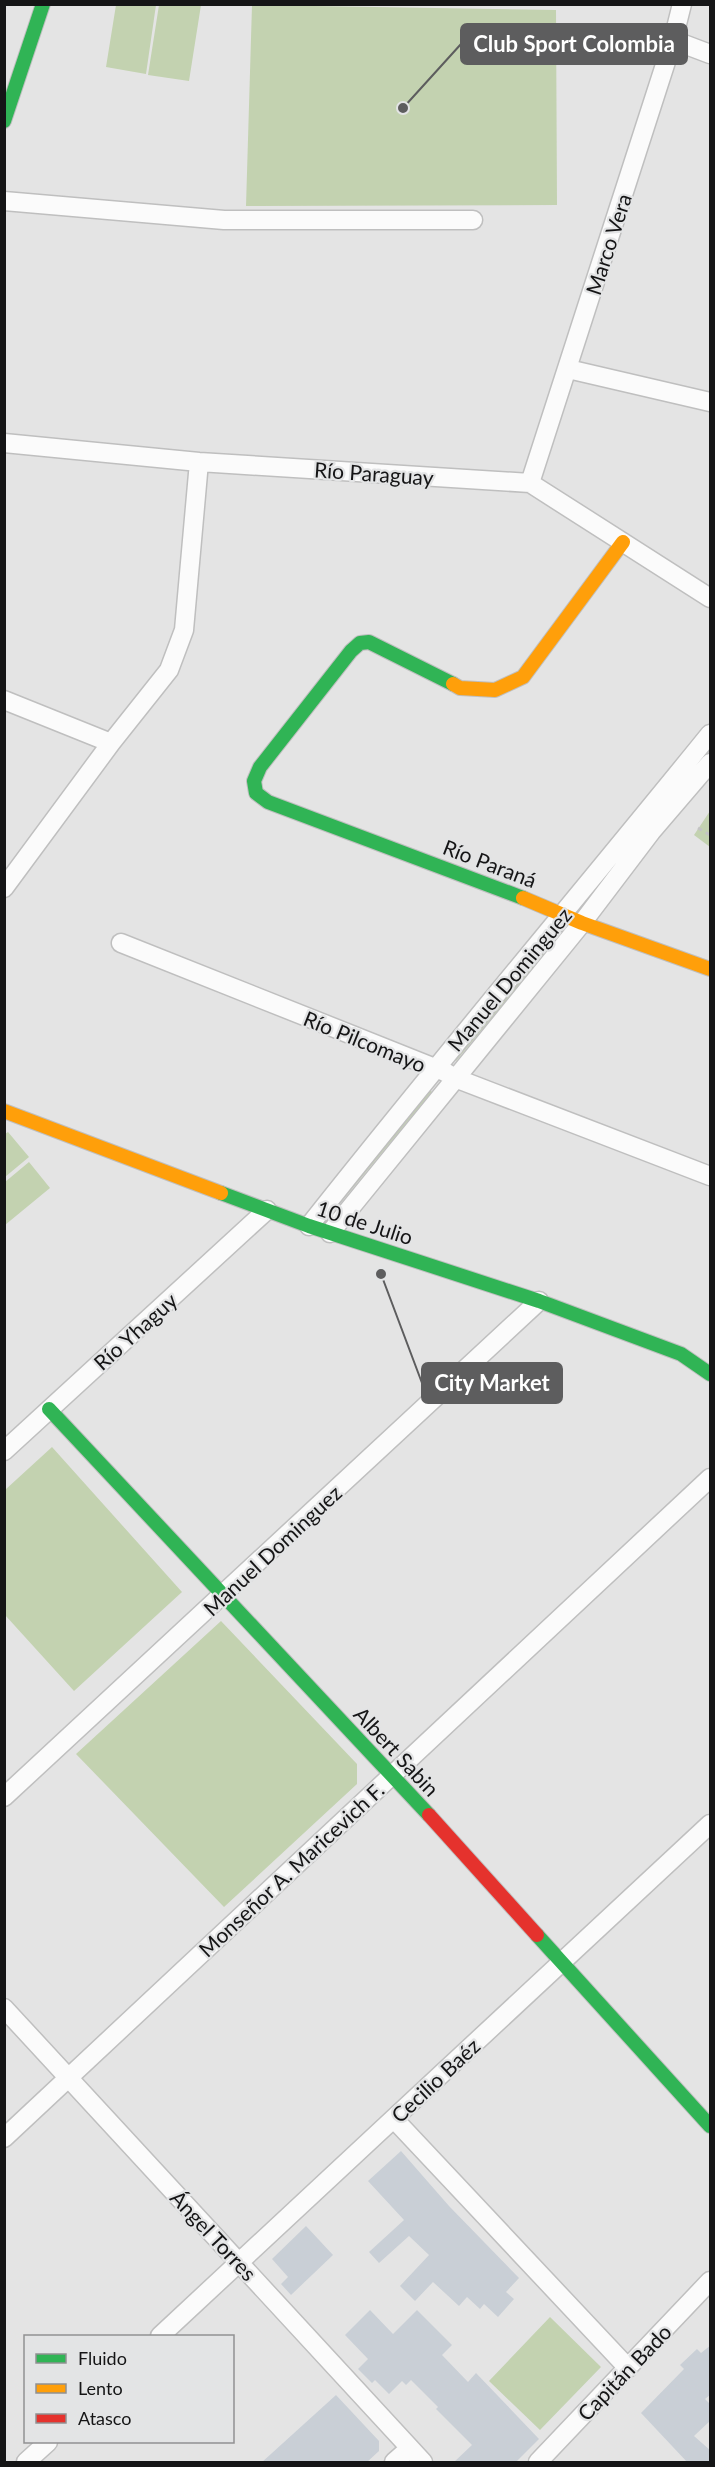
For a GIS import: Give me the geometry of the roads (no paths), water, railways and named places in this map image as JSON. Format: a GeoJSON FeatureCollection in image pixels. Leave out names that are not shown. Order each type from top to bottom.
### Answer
{"type":"FeatureCollection","features":[{"type":"Feature","properties":{"kind":"street"},"geometry":{"type":"LineString","coordinates":[[4,121],[12,78],[44,4]]}},
{"type":"Feature","properties":{"kind":"street","name":"Marco Vera"},"geometry":{"type":"LineString","coordinates":[[530,483],[673,40],[682,4]]}},
{"type":"Feature","properties":{"kind":"street"},"geometry":{"type":"LineString","coordinates":[[673,40],[711,54]]}},
{"type":"Feature","properties":{"kind":"street"},"geometry":{"type":"LineString","coordinates":[[4,201],[224,220],[473,220]]}},
{"type":"Feature","properties":{"kind":"street"},"geometry":{"type":"LineString","coordinates":[[568,369],[711,402]]}},
{"type":"Feature","properties":{"kind":"street","name":"Río Paraguay"},"geometry":{"type":"LineString","coordinates":[[4,443],[199,462],[530,483],[711,598]]}},
{"type":"Feature","properties":{"kind":"street"},"geometry":{"type":"LineString","coordinates":[[4,888],[111,743],[169,670],[184,630],[199,462]]}},
{"type":"Feature","properties":{"kind":"street","name":"Río Paraná"},"geometry":{"type":"LineString","coordinates":[[623,542],[523,677],[495,690],[460,688],[369,642],[360,643],[351,651],[260,766],[254,781],[256,793],[268,802],[564,914],[582,923],[711,969]]}},
{"type":"Feature","properties":{"kind":"street"},"geometry":{"type":"LineString","coordinates":[[4,700],[111,743]]}},
{"type":"Feature","properties":{"kind":"street","name":"Manuel Dominguez"},"geometry":{"type":"LineString","coordinates":[[309,1226],[434,1068],[711,734]]}},
{"type":"Feature","properties":{"kind":"street","name":"Manuel Dominguez"},"geometry":{"type":"LineString","coordinates":[[330,1233],[582,923],[651,832],[711,763]]}},
{"type":"Feature","properties":{"kind":"street","name":"Río Pilcomayo"},"geometry":{"type":"LineString","coordinates":[[122,943],[454,1078],[711,1176]]}},
{"type":"Feature","properties":{"kind":"street","name":"10 de Julio"},"geometry":{"type":"LineString","coordinates":[[5,1113],[309,1226],[538,1301],[681,1354],[711,1374]]}},
{"type":"Feature","properties":{"kind":"street","name":"Río Yhaguy"},"geometry":{"type":"LineString","coordinates":[[4,1451],[267,1210]]}},
{"type":"Feature","properties":{"kind":"street","name":"Manuel Dominguez"},"geometry":{"type":"LineString","coordinates":[[4,1797],[538,1301]]}},
{"type":"Feature","properties":{"kind":"street","name":"Albert Sabin"},"geometry":{"type":"LineString","coordinates":[[49,1409],[392,1775],[711,2126]]}},
{"type":"Feature","properties":{"kind":"street","name":"Monseñor A. Maricevich F."},"geometry":{"type":"LineString","coordinates":[[4,2138],[711,1478]]}},
{"type":"Feature","properties":{"kind":"street","name":"Cecilio Baéz"},"geometry":{"type":"LineString","coordinates":[[162,2335],[711,1824]]}},
{"type":"Feature","properties":{"kind":"street","name":"Ángel Torres"},"geometry":{"type":"LineString","coordinates":[[4,2008],[423,2463]]}},
{"type":"Feature","properties":{"kind":"street"},"geometry":{"type":"LineString","coordinates":[[394,2119],[628,2368]]}},
{"type":"Feature","properties":{"kind":"street","name":"Capitán Bado"},"geometry":{"type":"LineString","coordinates":[[538,2463],[711,2282]]}},
{"type":"Feature","properties":{"kind":"street"},"geometry":{"type":"LineString","coordinates":[[26,2463],[47,2443]]}},
{"type":"Feature","properties":{"kind":"street"},"geometry":{"type":"LineString","coordinates":[[394,2463],[410,2448]]}},
{"type":"Feature","properties":{"kind":"place","name":"Club Sport Colombia"},"geometry":{"type":"Point","coordinates":[403,108]}},
{"type":"Feature","properties":{"kind":"place","name":"City Market"},"geometry":{"type":"Point","coordinates":[381,1274]}}]}
